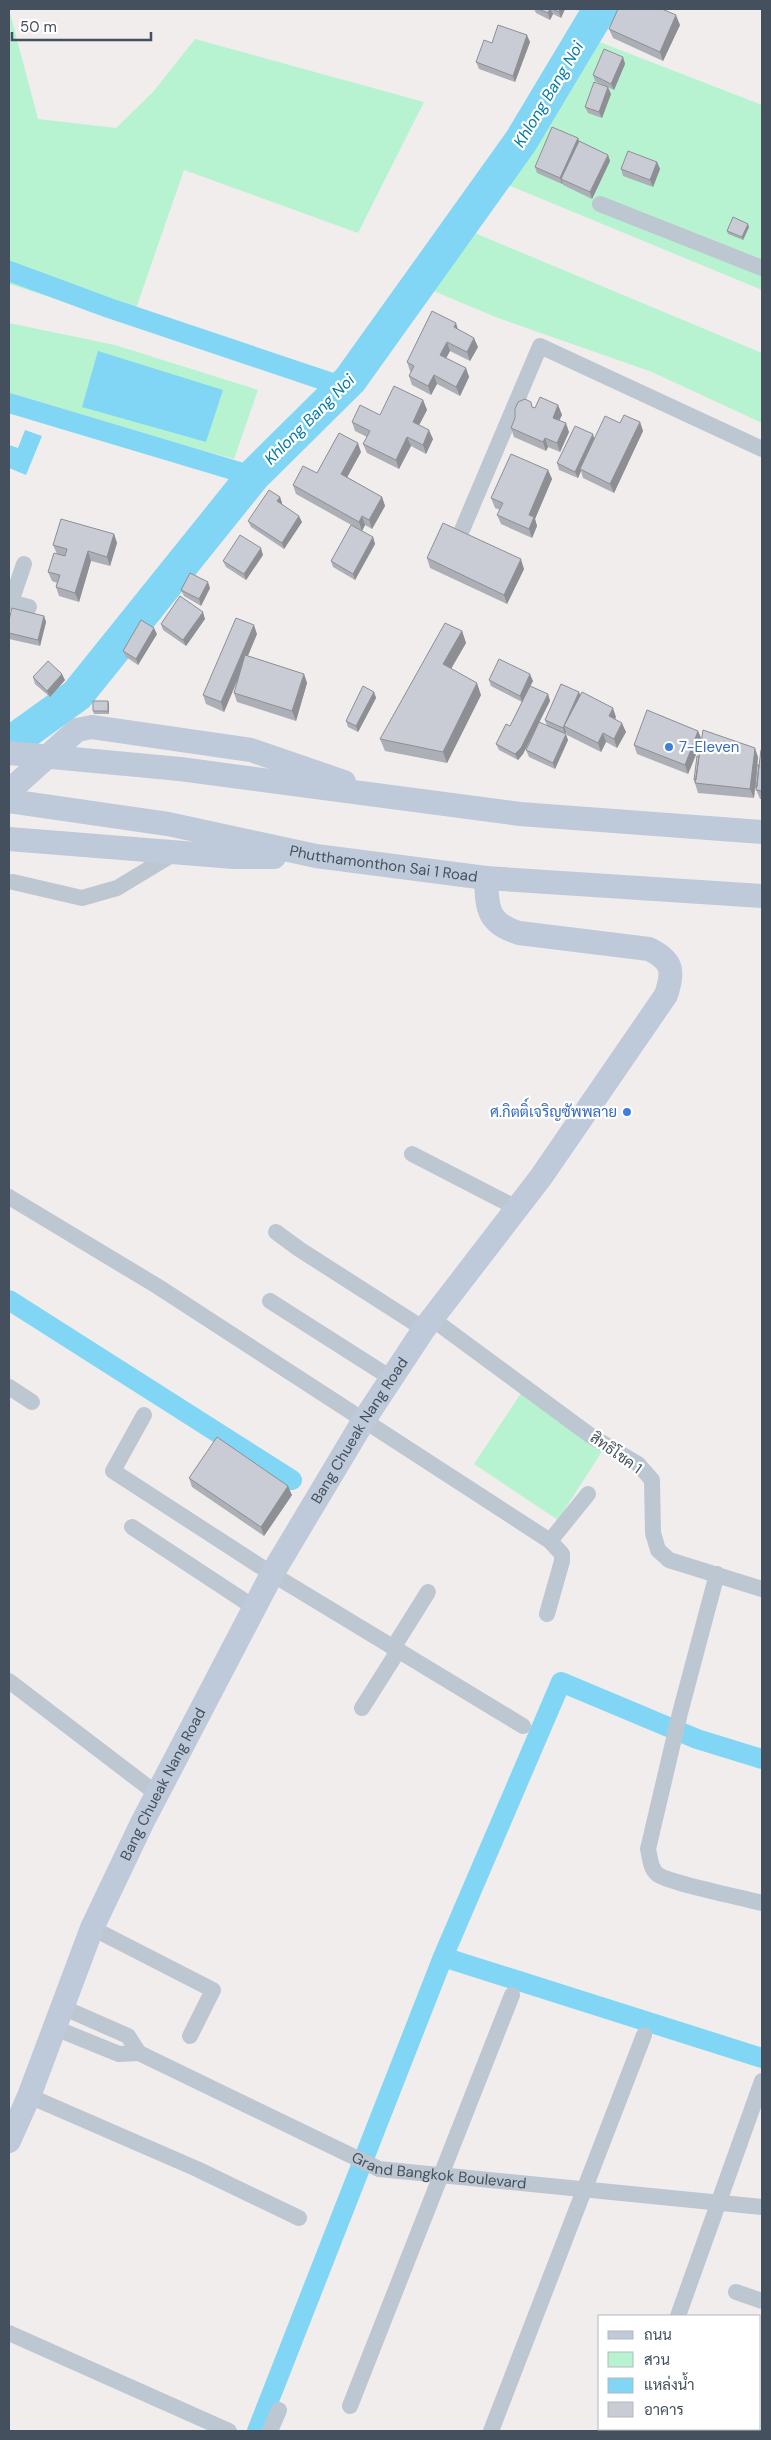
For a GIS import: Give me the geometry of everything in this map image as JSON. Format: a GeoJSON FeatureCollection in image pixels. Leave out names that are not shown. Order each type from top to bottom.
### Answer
{"type":"FeatureCollection","features":[{"type":"Feature","properties":{"kind":"main road"},"geometry":{"type":"LineString","coordinates":[[9,791],[77,730],[92,727],[251,750],[306,768],[379,796]]}},
{"type":"Feature","properties":{"kind":"main road"},"geometry":{"type":"LineString","coordinates":[[9,753],[180,769],[520,814],[762,832]]}},
{"type":"Feature","properties":{"kind":"main road","name":"Phutthamonthon Sai 1 Road"},"geometry":{"type":"LineString","coordinates":[[9,800],[168,824],[316,856],[486,878],[762,896]]}},
{"type":"Feature","properties":{"kind":"main road"},"geometry":{"type":"LineString","coordinates":[[9,817],[100,815]]}},
{"type":"Feature","properties":{"kind":"main road"},"geometry":{"type":"LineString","coordinates":[[9,839],[234,858],[316,856]]}},
{"type":"Feature","properties":{"kind":"main road","name":"Bang Chueak Nang Road"},"geometry":{"type":"LineString","coordinates":[[9,2141],[29,2096],[92,1928],[157,1794],[272,1574],[391,1378],[428,1324],[517,1208],[666,995],[672,977],[670,966],[662,955],[649,949],[519,932],[505,928],[494,920],[490,910],[486,878]]}},
{"type":"Feature","properties":{"kind":"street"},"geometry":{"type":"LineString","coordinates":[[600,204],[762,268]]}},
{"type":"Feature","properties":{"kind":"street"},"geometry":{"type":"LineString","coordinates":[[462,530],[540,346],[762,449]]}},
{"type":"Feature","properties":{"kind":"street"},"geometry":{"type":"LineString","coordinates":[[24,564],[10,602],[29,607]]}},
{"type":"Feature","properties":{"kind":"street"},"geometry":{"type":"LineString","coordinates":[[13,882],[82,898],[117,888],[175,853]]}},
{"type":"Feature","properties":{"kind":"street"},"geometry":{"type":"LineString","coordinates":[[412,1154],[517,1208]]}},
{"type":"Feature","properties":{"kind":"street"},"geometry":{"type":"LineString","coordinates":[[9,1197],[157,1286],[550,1541],[562,1554],[547,1614]]}},
{"type":"Feature","properties":{"kind":"street","name":"สิทธิโชค 1"},"geometry":{"type":"LineString","coordinates":[[276,1232],[299,1249],[428,1324],[591,1436],[638,1464],[652,1480],[653,1533],[658,1550],[669,1560],[762,1589]]}},
{"type":"Feature","properties":{"kind":"street"},"geometry":{"type":"LineString","coordinates":[[270,1301],[391,1378]]}},
{"type":"Feature","properties":{"kind":"street"},"geometry":{"type":"LineString","coordinates":[[9,1387],[32,1402]]}},
{"type":"Feature","properties":{"kind":"street"},"geometry":{"type":"LineString","coordinates":[[144,1415],[113,1471],[272,1574],[523,1726]]}},
{"type":"Feature","properties":{"kind":"street"},"geometry":{"type":"LineString","coordinates":[[550,1541],[588,1494]]}},
{"type":"Feature","properties":{"kind":"street"},"geometry":{"type":"LineString","coordinates":[[132,1527],[255,1608]]}},
{"type":"Feature","properties":{"kind":"street"},"geometry":{"type":"LineString","coordinates":[[717,1574],[680,1714],[648,1848],[650,1863],[658,1874],[673,1880],[762,1903]]}},
{"type":"Feature","properties":{"kind":"street"},"geometry":{"type":"LineString","coordinates":[[362,1708],[428,1592]]}},
{"type":"Feature","properties":{"kind":"street"},"geometry":{"type":"LineString","coordinates":[[9,1681],[157,1794]]}},
{"type":"Feature","properties":{"kind":"street"},"geometry":{"type":"LineString","coordinates":[[92,1928],[213,1990],[190,2036]]}},
{"type":"Feature","properties":{"kind":"street"},"geometry":{"type":"LineString","coordinates":[[350,2406],[512,1995]]}},
{"type":"Feature","properties":{"kind":"street","name":"Grand Bangkok Boulevard"},"geometry":{"type":"LineString","coordinates":[[58,2017],[119,2054],[139,2053],[379,2169],[762,2207]]}},
{"type":"Feature","properties":{"kind":"street"},"geometry":{"type":"LineString","coordinates":[[491,2431],[644,2035]]}},
{"type":"Feature","properties":{"kind":"street"},"geometry":{"type":"LineString","coordinates":[[678,2315],[762,2080]]}},
{"type":"Feature","properties":{"kind":"street"},"geometry":{"type":"LineString","coordinates":[[29,2096],[197,2169],[299,2218]]}},
{"type":"Feature","properties":{"kind":"street"},"geometry":{"type":"LineString","coordinates":[[736,2292],[762,2301]]}},
{"type":"Feature","properties":{"kind":"street"},"geometry":{"type":"LineString","coordinates":[[9,2333],[229,2431]]}},
{"type":"Feature","properties":{"kind":"street"},"geometry":{"type":"LineString","coordinates":[[270,2431],[279,2410]]}},
{"type":"Feature","properties":{"kind":"green space"},"geometry":{"type":"Polygon","coordinates":[[[9,9],[38,119],[116,128],[153,92],[195,39],[424,102],[358,233],[184,170],[131,323],[9,284],[9,9]]]}},
{"type":"Feature","properties":{"kind":"green space"},"geometry":{"type":"Polygon","coordinates":[[[597,41],[762,105],[762,290],[508,185],[597,41]]]}},
{"type":"Feature","properties":{"kind":"green space"},"geometry":{"type":"Polygon","coordinates":[[[470,231],[762,353],[762,423],[652,372],[498,318],[431,290],[470,231]]]}},
{"type":"Feature","properties":{"kind":"green space"},"geometry":{"type":"Polygon","coordinates":[[[9,323],[115,345],[258,390],[234,459],[9,398],[9,323]]]}},
{"type":"Feature","properties":{"kind":"green space"},"geometry":{"type":"Polygon","coordinates":[[[525,1387],[608,1442],[558,1520],[474,1464],[525,1387]]]}},
{"type":"Feature","properties":{"kind":"water"},"geometry":{"type":"Polygon","coordinates":[[[98,351],[223,390],[206,442],[82,407],[98,351]]]}},
{"type":"Feature","properties":{"kind":"water"},"geometry":{"type":"Polygon","coordinates":[[[25,430],[42,436],[26,475],[9,468],[9,445],[18,448],[25,430]]]}},
{"type":"Feature","properties":{"kind":"building"},"geometry":{"type":"Polygon","coordinates":[[[538,9],[550,9],[548,13],[538,9]]]}},
{"type":"Feature","properties":{"kind":"building"},"geometry":{"type":"Polygon","coordinates":[[[618,9],[662,9],[676,15],[660,52],[609,29],[618,9]]]}},
{"type":"Feature","properties":{"kind":"building"},"geometry":{"type":"Polygon","coordinates":[[[498,25],[527,35],[513,76],[476,62],[484,40],[492,43],[498,25]]]}},
{"type":"Feature","properties":{"kind":"building"},"geometry":{"type":"Polygon","coordinates":[[[604,49],[623,57],[611,84],[593,75],[604,49]]]}},
{"type":"Feature","properties":{"kind":"building"},"geometry":{"type":"Polygon","coordinates":[[[594,82],[608,87],[599,112],[585,107],[594,82]]]}},
{"type":"Feature","properties":{"kind":"building"},"geometry":{"type":"Polygon","coordinates":[[[552,127],[578,138],[560,178],[535,167],[552,127]]]}},
{"type":"Feature","properties":{"kind":"building"},"geometry":{"type":"Polygon","coordinates":[[[579,141],[608,155],[590,192],[561,179],[579,141]]]}},
{"type":"Feature","properties":{"kind":"building"},"geometry":{"type":"Polygon","coordinates":[[[628,151],[657,162],[650,180],[621,169],[628,151]]]}},
{"type":"Feature","properties":{"kind":"building"},"geometry":{"type":"Polygon","coordinates":[[[733,217],[748,224],[742,237],[727,231],[733,217]]]}},
{"type":"Feature","properties":{"kind":"building"},"geometry":{"type":"Polygon","coordinates":[[[432,311],[456,323],[454,327],[474,338],[467,352],[447,342],[440,355],[466,368],[456,387],[434,375],[428,386],[409,376],[414,366],[407,362],[432,311]]]}},
{"type":"Feature","properties":{"kind":"building"},"geometry":{"type":"Polygon","coordinates":[[[394,386],[423,400],[413,422],[429,430],[423,445],[407,437],[396,460],[363,444],[370,431],[352,422],[360,405],[380,415],[394,386]]]}},
{"type":"Feature","properties":{"kind":"building"},"geometry":{"type":"Polygon","coordinates":[[[540,397],[558,405],[553,418],[566,423],[557,443],[545,438],[543,442],[511,428],[518,402],[525,399],[531,402],[532,407],[535,408],[540,397]]]}},
{"type":"Feature","properties":{"kind":"building"},"geometry":{"type":"Polygon","coordinates":[[[624,415],[640,422],[610,484],[580,469],[605,416],[620,423],[624,415]]]}},
{"type":"Feature","properties":{"kind":"building"},"geometry":{"type":"Polygon","coordinates":[[[575,426],[593,434],[575,472],[557,463],[575,426]]]}},
{"type":"Feature","properties":{"kind":"building"},"geometry":{"type":"Polygon","coordinates":[[[339,433],[358,443],[341,474],[382,497],[369,520],[362,516],[359,522],[293,485],[303,466],[317,473],[339,433]]]}},
{"type":"Feature","properties":{"kind":"building"},"geometry":{"type":"Polygon","coordinates":[[[511,454],[548,470],[529,515],[534,517],[529,529],[497,515],[503,503],[491,498],[511,454]]]}},
{"type":"Feature","properties":{"kind":"building"},"geometry":{"type":"Polygon","coordinates":[[[269,490],[280,497],[277,501],[299,516],[282,543],[248,521],[269,490]]]}},
{"type":"Feature","properties":{"kind":"building"},"geometry":{"type":"Polygon","coordinates":[[[61,519],[114,534],[107,557],[88,551],[75,593],[56,587],[60,575],[48,572],[54,553],[65,556],[67,549],[53,545],[61,519]]]}},
{"type":"Feature","properties":{"kind":"building"},"geometry":{"type":"Polygon","coordinates":[[[443,523],[521,559],[504,595],[427,558],[443,523]]]}},
{"type":"Feature","properties":{"kind":"building"},"geometry":{"type":"Polygon","coordinates":[[[351,525],[373,537],[353,574],[331,561],[351,525]]]}},
{"type":"Feature","properties":{"kind":"building"},"geometry":{"type":"Polygon","coordinates":[[[240,535],[261,548],[244,574],[223,561],[240,535]]]}},
{"type":"Feature","properties":{"kind":"building"},"geometry":{"type":"Polygon","coordinates":[[[190,573],[208,582],[199,599],[181,590],[190,573]]]}},
{"type":"Feature","properties":{"kind":"building"},"geometry":{"type":"Polygon","coordinates":[[[180,596],[203,612],[183,640],[161,624],[180,596]]]}},
{"type":"Feature","properties":{"kind":"building"},"geometry":{"type":"Polygon","coordinates":[[[12,608],[44,616],[38,640],[9,633],[9,620],[12,608]]]}},
{"type":"Feature","properties":{"kind":"building"},"geometry":{"type":"Polygon","coordinates":[[[236,618],[254,625],[221,702],[203,695],[236,618]]]}},
{"type":"Feature","properties":{"kind":"building"},"geometry":{"type":"Polygon","coordinates":[[[141,620],[154,628],[136,659],[123,651],[141,620]]]}},
{"type":"Feature","properties":{"kind":"building"},"geometry":{"type":"Polygon","coordinates":[[[445,623],[462,631],[443,664],[477,683],[443,752],[380,739],[445,623]]]}},
{"type":"Feature","properties":{"kind":"building"},"geometry":{"type":"Polygon","coordinates":[[[245,655],[304,674],[292,711],[234,693],[245,655]]]}},
{"type":"Feature","properties":{"kind":"building"},"geometry":{"type":"Polygon","coordinates":[[[499,659],[530,674],[520,696],[489,680],[499,659]]]}},
{"type":"Feature","properties":{"kind":"building"},"geometry":{"type":"Polygon","coordinates":[[[48,661],[62,674],[47,691],[33,677],[48,661]]]}},
{"type":"Feature","properties":{"kind":"building"},"geometry":{"type":"Polygon","coordinates":[[[561,684],[579,692],[563,728],[545,720],[561,684]]]}},
{"type":"Feature","properties":{"kind":"building"},"geometry":{"type":"Polygon","coordinates":[[[363,686],[374,692],[356,726],[346,721],[363,686]]]}},
{"type":"Feature","properties":{"kind":"building"},"geometry":{"type":"Polygon","coordinates":[[[530,686],[548,694],[521,748],[515,754],[496,744],[506,724],[510,726],[530,686]]]}},
{"type":"Feature","properties":{"kind":"building"},"geometry":{"type":"Polygon","coordinates":[[[582,692],[613,708],[609,716],[622,723],[614,739],[603,733],[598,743],[564,726],[582,692]]]}},
{"type":"Feature","properties":{"kind":"building"},"geometry":{"type":"Polygon","coordinates":[[[93,701],[108,701],[108,711],[93,711],[93,701]]]}},
{"type":"Feature","properties":{"kind":"building","name":"7-Eleven"},"geometry":{"type":"Polygon","coordinates":[[[647,710],[698,731],[685,765],[634,745],[647,710]]]}},
{"type":"Feature","properties":{"kind":"building"},"geometry":{"type":"Polygon","coordinates":[[[539,722],[566,734],[553,763],[526,750],[539,722]]]}},
{"type":"Feature","properties":{"kind":"building"},"geometry":{"type":"Polygon","coordinates":[[[703,730],[755,748],[750,789],[695,783],[703,730]]]}},
{"type":"Feature","properties":{"kind":"building"},"geometry":{"type":"Polygon","coordinates":[[[762,750],[762,791],[756,790],[762,750]]]}},
{"type":"Feature","properties":{"kind":"building"},"geometry":{"type":"Polygon","coordinates":[[[697,756],[699,756],[696,780],[694,780],[697,756]]]}},
{"type":"Feature","properties":{"kind":"building"},"geometry":{"type":"Polygon","coordinates":[[[757,765],[759,765],[757,787],[755,787],[757,765]]]}},
{"type":"Feature","properties":{"kind":"building"},"geometry":{"type":"Polygon","coordinates":[[[217,1437],[288,1486],[261,1527],[189,1478],[217,1437]]]}},
{"type":"Feature","properties":{"kind":"waterway","name":"Khlong Bang Noi"},"geometry":{"type":"LineString","coordinates":[[9,744],[77,695],[253,476],[350,380],[521,141],[600,9]]}},
{"type":"Feature","properties":{"kind":"waterway"},"geometry":{"type":"LineString","coordinates":[[9,271],[109,308],[344,387]]}},
{"type":"Feature","properties":{"kind":"waterway"},"geometry":{"type":"LineString","coordinates":[[9,403],[253,476]]}},
{"type":"Feature","properties":{"kind":"waterway"},"geometry":{"type":"LineString","coordinates":[[9,1300],[292,1480]]}},
{"type":"Feature","properties":{"kind":"waterway"},"geometry":{"type":"LineString","coordinates":[[257,2431],[443,1957],[561,1682],[697,1739],[762,1759]]}},
{"type":"Feature","properties":{"kind":"waterway"},"geometry":{"type":"LineString","coordinates":[[443,1957],[762,2058]]}},
{"type":"Feature","properties":{"kind":"place","name":"7-Eleven"},"geometry":{"type":"Point","coordinates":[669,747]}},
{"type":"Feature","properties":{"kind":"place","name":"ศ.กิตติ์เจริญซัพพลาย"},"geometry":{"type":"Point","coordinates":[627,1112]}}]}
